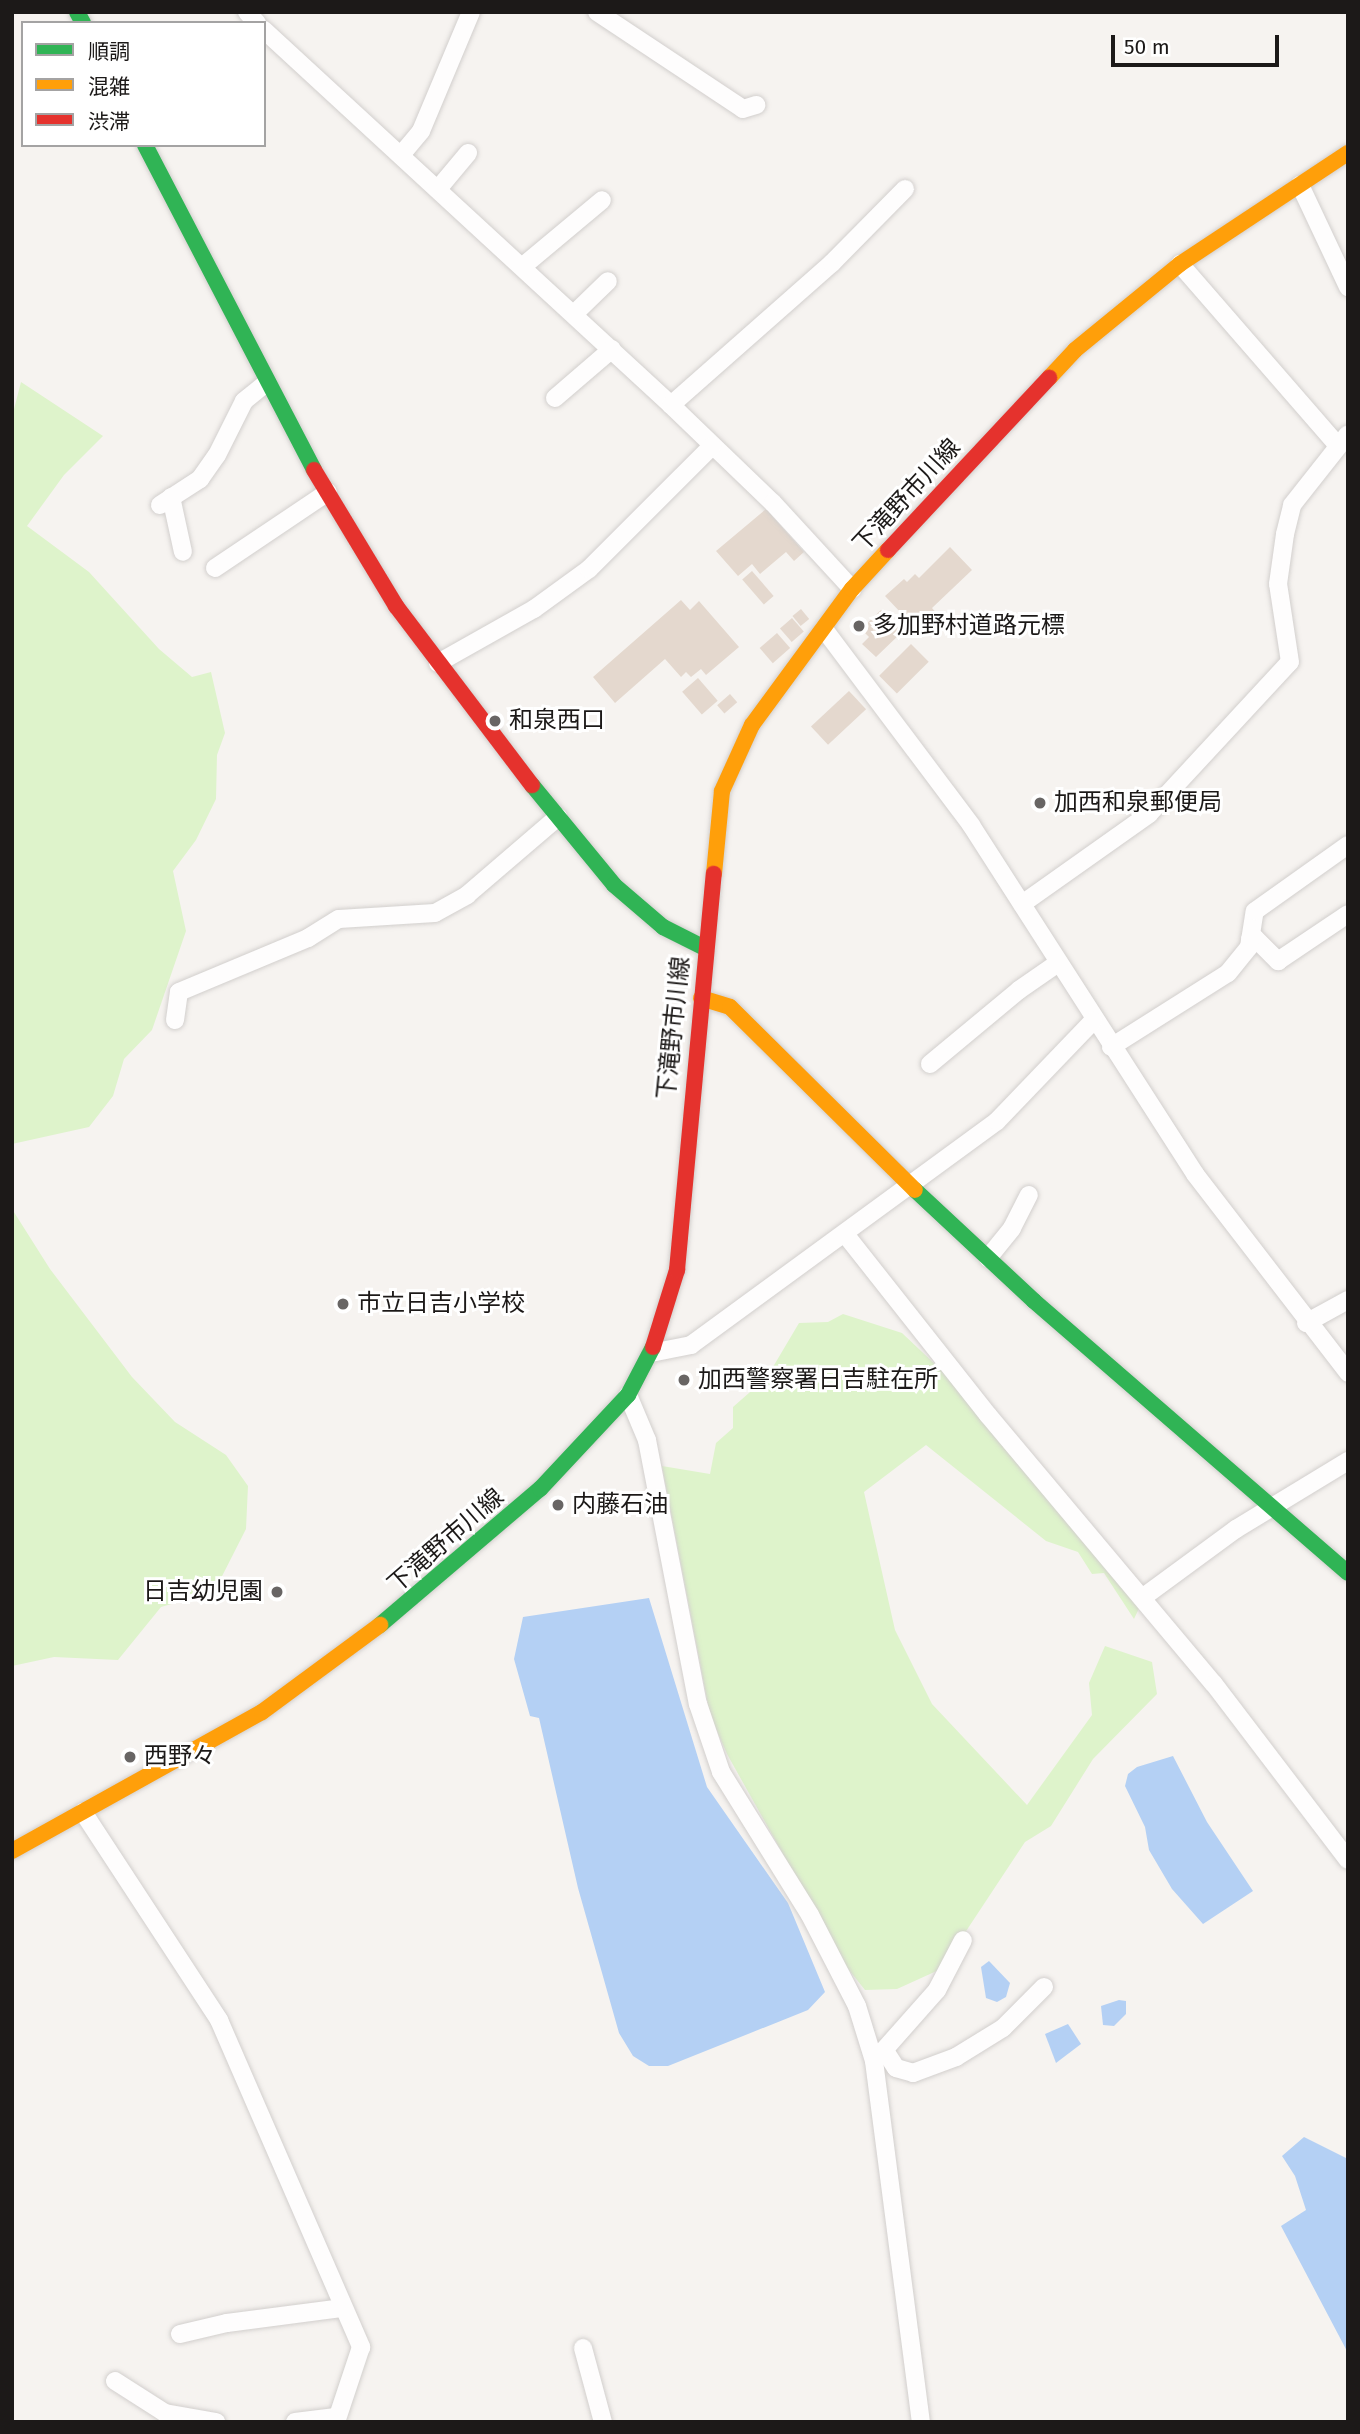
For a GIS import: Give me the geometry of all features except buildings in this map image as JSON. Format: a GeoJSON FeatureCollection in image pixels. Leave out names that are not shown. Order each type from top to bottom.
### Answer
{"type":"FeatureCollection","features":[{"type":"Feature","properties":{"kind":"main road"},"geometry":{"type":"LineString","coordinates":[[146,147],[266,383],[396,606],[558,817],[614,885],[663,927],[705,948]]}},
{"type":"Feature","properties":{"kind":"main road","name":"下滝野市川線"},"geometry":{"type":"LineString","coordinates":[[12,1851],[262,1712],[416,1599],[540,1489],[628,1395],[651,1353],[677,1270],[705,948],[722,790],[752,725],[781,679],[824,629],[852,589],[1075,350],[1180,264],[1348,153]]}},
{"type":"Feature","properties":{"kind":"main road"},"geometry":{"type":"LineString","coordinates":[[701,998],[730,1007],[909,1185],[988,1258],[1271,1509],[1348,1573]]}},
{"type":"Feature","properties":{"kind":"street"},"geometry":{"type":"LineString","coordinates":[[401,155],[421,131],[471,12]]}},
{"type":"Feature","properties":{"kind":"street"},"geometry":{"type":"LineString","coordinates":[[597,12],[743,109],[756,105]]}},
{"type":"Feature","properties":{"kind":"street"},"geometry":{"type":"LineString","coordinates":[[266,32],[671,405],[773,503],[852,589]]}},
{"type":"Feature","properties":{"kind":"street"},"geometry":{"type":"LineString","coordinates":[[438,189],[468,153]]}},
{"type":"Feature","properties":{"kind":"street"},"geometry":{"type":"LineString","coordinates":[[1300,185],[1348,287]]}},
{"type":"Feature","properties":{"kind":"street"},"geometry":{"type":"LineString","coordinates":[[671,405],[795,291],[832,263],[905,189]]}},
{"type":"Feature","properties":{"kind":"street"},"geometry":{"type":"LineString","coordinates":[[522,267],[602,200]]}},
{"type":"Feature","properties":{"kind":"street"},"geometry":{"type":"LineString","coordinates":[[1022,904],[1149,814],[1290,662],[1278,584],[1284,534],[1292,505],[1343,440],[1180,264]]}},
{"type":"Feature","properties":{"kind":"street"},"geometry":{"type":"LineString","coordinates":[[575,314],[608,281]]}},
{"type":"Feature","properties":{"kind":"street"},"geometry":{"type":"LineString","coordinates":[[555,398],[612,349]]}},
{"type":"Feature","properties":{"kind":"street"},"geometry":{"type":"LineString","coordinates":[[183,552],[165,501],[200,479],[217,455],[244,401],[266,383]]}},
{"type":"Feature","properties":{"kind":"street"},"geometry":{"type":"LineString","coordinates":[[438,663],[534,609],[589,569],[712,446]]}},
{"type":"Feature","properties":{"kind":"street"},"geometry":{"type":"LineString","coordinates":[[215,568],[328,492]]}},
{"type":"Feature","properties":{"kind":"street"},"geometry":{"type":"LineString","coordinates":[[824,629],[915,747],[1022,904],[1093,1021],[1195,1174],[1306,1323],[1348,1373]]}},
{"type":"Feature","properties":{"kind":"street"},"geometry":{"type":"LineString","coordinates":[[175,1020],[179,992],[308,938],[339,919],[435,913],[467,895],[558,817]]}},
{"type":"Feature","properties":{"kind":"street"},"geometry":{"type":"LineString","coordinates":[[1111,1047],[1228,973],[1250,939],[1251,919],[1263,903],[1348,845]]}},
{"type":"Feature","properties":{"kind":"street"},"geometry":{"type":"LineString","coordinates":[[1250,939],[1255,938],[1278,961],[1348,914]]}},
{"type":"Feature","properties":{"kind":"street"},"geometry":{"type":"LineString","coordinates":[[930,1064],[1018,990],[1058,963]]}},
{"type":"Feature","properties":{"kind":"street"},"geometry":{"type":"LineString","coordinates":[[651,1353],[691,1345],[997,1121],[1093,1021]]}},
{"type":"Feature","properties":{"kind":"street"},"geometry":{"type":"LineString","coordinates":[[988,1258],[1012,1228],[1028,1195]]}},
{"type":"Feature","properties":{"kind":"street"},"geometry":{"type":"LineString","coordinates":[[845,1234],[988,1415],[1142,1598],[1348,1860]]}},
{"type":"Feature","properties":{"kind":"street"},"geometry":{"type":"LineString","coordinates":[[1306,1323],[1348,1300]]}},
{"type":"Feature","properties":{"kind":"street"},"geometry":{"type":"LineString","coordinates":[[628,1395],[647,1440],[698,1704],[721,1772],[810,1915],[857,2006],[879,2056],[921,2422]]}},
{"type":"Feature","properties":{"kind":"street"},"geometry":{"type":"LineString","coordinates":[[1142,1598],[1271,1509],[1348,1461]]}},
{"type":"Feature","properties":{"kind":"street"},"geometry":{"type":"LineString","coordinates":[[83,1812],[219,2020],[361,2347],[336,2419],[295,2422]]}},
{"type":"Feature","properties":{"kind":"street"},"geometry":{"type":"LineString","coordinates":[[879,2056],[937,1990],[963,1940]]}},
{"type":"Feature","properties":{"kind":"street"},"geometry":{"type":"LineString","coordinates":[[879,2056],[896,2068],[913,2073],[956,2057],[1003,2028],[1044,1987]]}},
{"type":"Feature","properties":{"kind":"street"},"geometry":{"type":"LineString","coordinates":[[180,2334],[227,2323],[343,2308]]}},
{"type":"Feature","properties":{"kind":"street"},"geometry":{"type":"LineString","coordinates":[[583,2348],[597,2421]]}},
{"type":"Feature","properties":{"kind":"street"},"geometry":{"type":"LineString","coordinates":[[115,2381],[165,2413],[216,2422]]}},
{"type":"Feature","properties":{"kind":"green space"},"geometry":{"type":"Polygon","coordinates":[[[21,382],[103,436],[64,475],[27,526],[89,572],[159,649],[192,677],[211,672],[225,733],[217,755],[216,799],[196,840],[173,871],[186,931],[152,1030],[124,1059],[113,1096],[89,1127],[12,1144],[12,417],[21,382]]]}},
{"type":"Feature","properties":{"kind":"green space"},"geometry":{"type":"Polygon","coordinates":[[[12,1209],[50,1269],[132,1377],[175,1422],[226,1455],[248,1486],[246,1529],[214,1592],[161,1607],[118,1660],[54,1657],[12,1666],[12,1209]]]}},
{"type":"Feature","properties":{"kind":"green space"},"geometry":{"type":"Polygon","coordinates":[[[843,1314],[902,1333],[955,1383],[1141,1604],[1134,1619],[1104,1573],[1092,1574],[1078,1552],[1046,1541],[926,1445],[864,1492],[895,1630],[932,1704],[1027,1805],[1092,1715],[1089,1683],[1105,1646],[1152,1662],[1157,1694],[1093,1759],[1051,1826],[1025,1842],[941,1969],[897,1989],[865,1990],[845,1965],[727,1754],[710,1715],[662,1466],[710,1474],[716,1443],[733,1428],[733,1407],[767,1377],[799,1323],[828,1322],[843,1314]]]}},
{"type":"Feature","properties":{"kind":"water"},"geometry":{"type":"Polygon","coordinates":[[[649,1598],[707,1787],[788,1903],[825,1992],[808,2010],[668,2066],[649,2066],[633,2056],[619,2033],[578,1888],[539,1718],[530,1716],[514,1659],[523,1617],[649,1598]]]}},
{"type":"Feature","properties":{"kind":"water"},"geometry":{"type":"Polygon","coordinates":[[[1173,1756],[1207,1822],[1253,1891],[1203,1924],[1172,1889],[1149,1850],[1145,1827],[1125,1786],[1128,1774],[1137,1767],[1173,1756]]]}},
{"type":"Feature","properties":{"kind":"water"},"geometry":{"type":"Polygon","coordinates":[[[989,1961],[1010,1983],[1006,1997],[997,2002],[986,1998],[981,1967],[989,1961]]]}},
{"type":"Feature","properties":{"kind":"water"},"geometry":{"type":"Polygon","coordinates":[[[1119,2000],[1126,2001],[1126,2014],[1114,2026],[1103,2025],[1101,2006],[1119,2000]]]}},
{"type":"Feature","properties":{"kind":"water"},"geometry":{"type":"Polygon","coordinates":[[[1068,2024],[1081,2044],[1056,2063],[1045,2034],[1068,2024]]]}},
{"type":"Feature","properties":{"kind":"water"},"geometry":{"type":"Polygon","coordinates":[[[1304,2137],[1348,2159],[1348,2353],[1281,2226],[1306,2210],[1295,2176],[1282,2156],[1304,2137]]]}},
{"type":"Feature","properties":{"kind":"traffic: fast"},"geometry":{"type":"LineString","coordinates":[[77,12],[82,21]]}},
{"type":"Feature","properties":{"kind":"traffic: fast"},"geometry":{"type":"LineString","coordinates":[[146,147],[314,470]]}},
{"type":"Feature","properties":{"kind":"traffic: fast"},"geometry":{"type":"LineString","coordinates":[[532,785],[614,885],[663,927],[705,948]]}},
{"type":"Feature","properties":{"kind":"traffic: fast"},"geometry":{"type":"LineString","coordinates":[[915,1190],[1034,1301],[1348,1573]]}},
{"type":"Feature","properties":{"kind":"traffic: fast"},"geometry":{"type":"LineString","coordinates":[[380,1625],[540,1489],[628,1395],[653,1347]]}},
{"type":"Feature","properties":{"kind":"traffic: slow"},"geometry":{"type":"LineString","coordinates":[[1049,378],[1075,350],[1180,264],[1348,153]]}},
{"type":"Feature","properties":{"kind":"traffic: slow"},"geometry":{"type":"LineString","coordinates":[[714,874],[722,791],[752,725],[852,589],[888,550]]}},
{"type":"Feature","properties":{"kind":"traffic: slow"},"geometry":{"type":"LineString","coordinates":[[701,998],[730,1007],[915,1190]]}},
{"type":"Feature","properties":{"kind":"traffic: slow"},"geometry":{"type":"LineString","coordinates":[[12,1851],[262,1712],[380,1625]]}},
{"type":"Feature","properties":{"kind":"traffic: jam"},"geometry":{"type":"LineString","coordinates":[[888,550],[1049,378]]}},
{"type":"Feature","properties":{"kind":"traffic: jam"},"geometry":{"type":"LineString","coordinates":[[314,470],[396,606],[532,785]]}},
{"type":"Feature","properties":{"kind":"traffic: jam"},"geometry":{"type":"LineString","coordinates":[[653,1347],[677,1270],[714,874]]}},
{"type":"Feature","properties":{"kind":"place","name":"多加野村道路元標"},"geometry":{"type":"Point","coordinates":[859,626]}},
{"type":"Feature","properties":{"kind":"place","name":"和泉西口"},"geometry":{"type":"Point","coordinates":[495,721]}},
{"type":"Feature","properties":{"kind":"place","name":"加西和泉郵便局"},"geometry":{"type":"Point","coordinates":[1040,803]}},
{"type":"Feature","properties":{"kind":"place","name":"市立日吉小学校"},"geometry":{"type":"Point","coordinates":[343,1304]}},
{"type":"Feature","properties":{"kind":"place","name":"加西警察署日吉駐在所"},"geometry":{"type":"Point","coordinates":[684,1380]}},
{"type":"Feature","properties":{"kind":"place","name":"内藤石油"},"geometry":{"type":"Point","coordinates":[558,1505]}},
{"type":"Feature","properties":{"kind":"place","name":"日吉幼児園"},"geometry":{"type":"Point","coordinates":[277,1592]}},
{"type":"Feature","properties":{"kind":"place","name":"西野々"},"geometry":{"type":"Point","coordinates":[130,1757]}}]}
